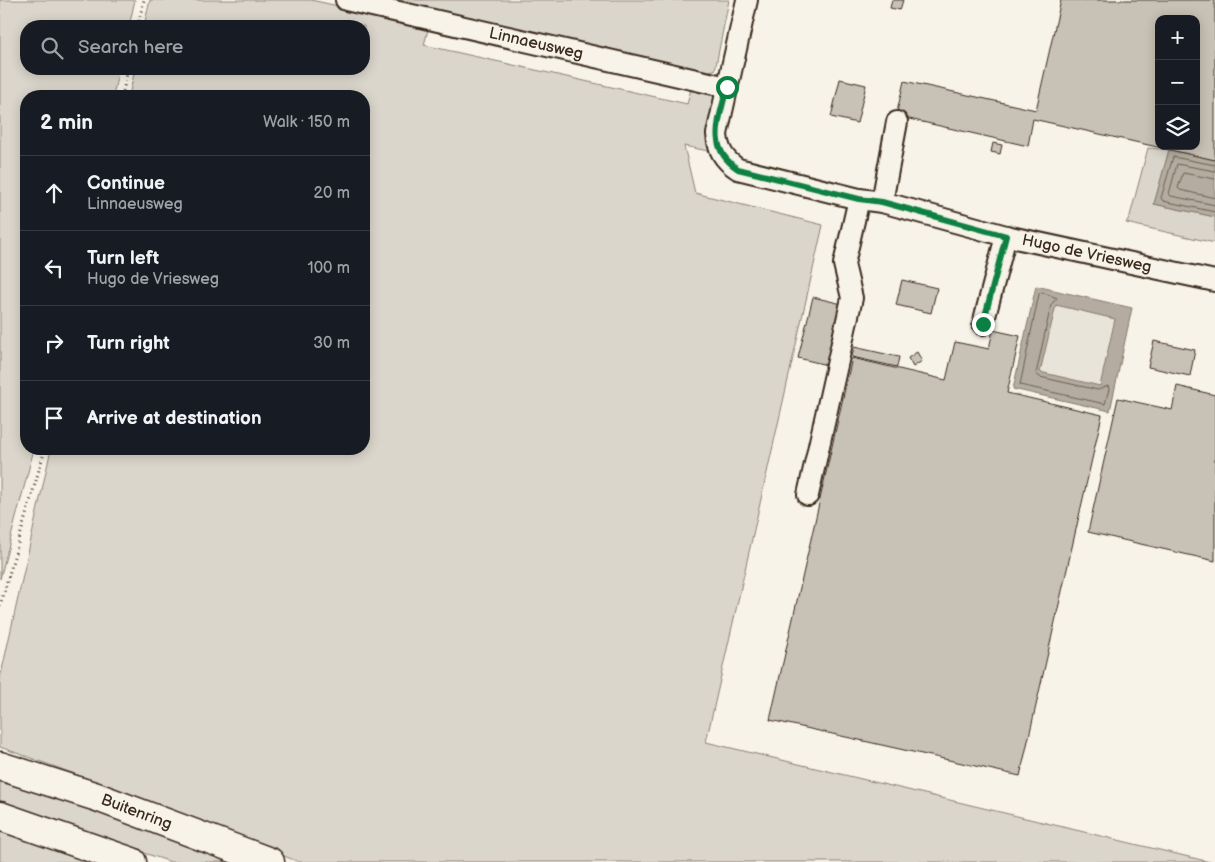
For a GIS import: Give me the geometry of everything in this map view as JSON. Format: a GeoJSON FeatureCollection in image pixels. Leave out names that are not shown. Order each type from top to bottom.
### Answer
{"type":"FeatureCollection","features":[{"type":"Feature","properties":{"kind":"highway","name":"Buitenring"},"geometry":{"type":"LineString","coordinates":[[0,766],[116,804],[270,862]]}},
{"type":"Feature","properties":{"kind":"highway"},"geometry":{"type":"LineString","coordinates":[[0,816],[132,862]]}},
{"type":"Feature","properties":{"kind":"street","name":"Linnaeusweg"},"geometry":{"type":"LineString","coordinates":[[346,0],[727,87]]}},
{"type":"Feature","properties":{"kind":"street"},"geometry":{"type":"LineString","coordinates":[[727,87],[746,0]]}},
{"type":"Feature","properties":{"kind":"street","name":"Hugo de Vriesweg"},"geometry":{"type":"LineString","coordinates":[[727,87],[717,134],[720,152],[730,164],[738,169],[859,199],[882,202],[1006,236],[1215,281]]}},
{"type":"Feature","properties":{"kind":"street"},"geometry":{"type":"LineString","coordinates":[[882,202],[897,122]]}},
{"type":"Feature","properties":{"kind":"street"},"geometry":{"type":"LineString","coordinates":[[808,496],[852,298],[844,264],[859,199]]}},
{"type":"Feature","properties":{"kind":"street"},"geometry":{"type":"LineString","coordinates":[[983,324],[1006,236]]}},
{"type":"Feature","properties":{"kind":"path"},"geometry":{"type":"LineString","coordinates":[[139,20],[144,0]]}},
{"type":"Feature","properties":{"kind":"path"},"geometry":{"type":"LineString","coordinates":[[123,90],[127,75]]}},
{"type":"Feature","properties":{"kind":"path"},"geometry":{"type":"LineString","coordinates":[[0,606],[43,455]]}},
{"type":"Feature","properties":{"kind":"shaded area"},"geometry":{"type":"Polygon","coordinates":[[[0,0],[135,0],[130,20],[20,20],[20,75],[118,75],[114,90],[20,90],[20,455],[32,455],[0,579],[0,0]]]}},
{"type":"Feature","properties":{"kind":"shaded area"},"geometry":{"type":"Polygon","coordinates":[[[150,0],[311,0],[429,26],[424,45],[687,104],[692,86],[711,91],[716,103],[708,151],[684,146],[695,193],[823,225],[706,742],[1210,862],[299,862],[125,792],[0,747],[0,679],[50,455],[370,455],[370,90],[130,90],[134,75],[370,75],[370,20],[145,20],[150,0]]]}},
{"type":"Feature","properties":{"kind":"shaded area"},"geometry":{"type":"Polygon","coordinates":[[[396,0],[729,0],[715,70],[701,72],[396,0]]]}},
{"type":"Feature","properties":{"kind":"shaded area"},"geometry":{"type":"Polygon","coordinates":[[[1148,148],[1169,150],[1154,204],[1215,217],[1215,243],[1126,223],[1130,216],[1148,148]]]}},
{"type":"Feature","properties":{"kind":"shaded area"},"geometry":{"type":"Polygon","coordinates":[[[1056,305],[1115,318],[1100,386],[1040,372],[1056,305]]]}},
{"type":"Feature","properties":{"kind":"shaded area"},"geometry":{"type":"Polygon","coordinates":[[[0,776],[244,862],[171,862],[0,805],[0,776]]]}},
{"type":"Feature","properties":{"kind":"shaded area"},"geometry":{"type":"Polygon","coordinates":[[[0,829],[101,862],[0,862],[0,829]]]}},
{"type":"Feature","properties":{"kind":"water"},"geometry":{"type":"Polygon","coordinates":[[[1169,150],[1215,160],[1215,217],[1154,204],[1169,150]]]}},
{"type":"Feature","properties":{"kind":"water"},"geometry":{"type":"Polygon","coordinates":[[[1036,286],[1132,308],[1110,411],[1013,389],[1036,286]],[[1056,305],[1040,372],[1100,386],[1115,319],[1056,305]]]}},
{"type":"Feature","properties":{"kind":"building"},"geometry":{"type":"Polygon","coordinates":[[[892,0],[903,0],[900,10],[890,8],[892,0]]]}},
{"type":"Feature","properties":{"kind":"building"},"geometry":{"type":"Polygon","coordinates":[[[1061,0],[1215,0],[1215,160],[1171,150],[1200,150],[1200,15],[1155,15],[1155,146],[1033,119],[1028,146],[896,116],[904,81],[1036,110],[1061,0]]]}},
{"type":"Feature","properties":{"kind":"building"},"geometry":{"type":"Polygon","coordinates":[[[840,79],[866,85],[857,123],[831,117],[840,79]]]}},
{"type":"Feature","properties":{"kind":"building"},"geometry":{"type":"Polygon","coordinates":[[[993,143],[1002,145],[1000,154],[991,152],[993,143]]]}},
{"type":"Feature","properties":{"kind":"building"},"geometry":{"type":"Polygon","coordinates":[[[902,280],[937,288],[931,313],[896,305],[902,280]]]}},
{"type":"Feature","properties":{"kind":"building"},"geometry":{"type":"Polygon","coordinates":[[[813,297],[846,305],[831,366],[798,358],[813,297]]]}},
{"type":"Feature","properties":{"kind":"building"},"geometry":{"type":"Polygon","coordinates":[[[993,330],[1020,336],[1007,393],[1102,415],[1020,776],[770,720],[852,358],[946,380],[955,342],[989,349],[993,330]]]}},
{"type":"Feature","properties":{"kind":"building"},"geometry":{"type":"Polygon","coordinates":[[[1154,341],[1195,350],[1190,376],[1148,367],[1154,341]]]}},
{"type":"Feature","properties":{"kind":"building"},"geometry":{"type":"Polygon","coordinates":[[[854,347],[899,357],[897,367],[852,357],[854,347]]]}},
{"type":"Feature","properties":{"kind":"building"},"geometry":{"type":"Polygon","coordinates":[[[917,352],[922,361],[913,367],[908,358],[917,352]]]}},
{"type":"Feature","properties":{"kind":"building"},"geometry":{"type":"Polygon","coordinates":[[[1177,386],[1215,395],[1215,561],[1088,532],[1118,398],[1172,410],[1177,386]]]}},
{"type":"Feature","properties":{"kind":"route"},"geometry":{"type":"LineString","coordinates":[[727,87],[717,134],[718,143],[720,152],[730,164],[738,169],[859,199],[882,202],[1006,236],[983,324]]}}]}
